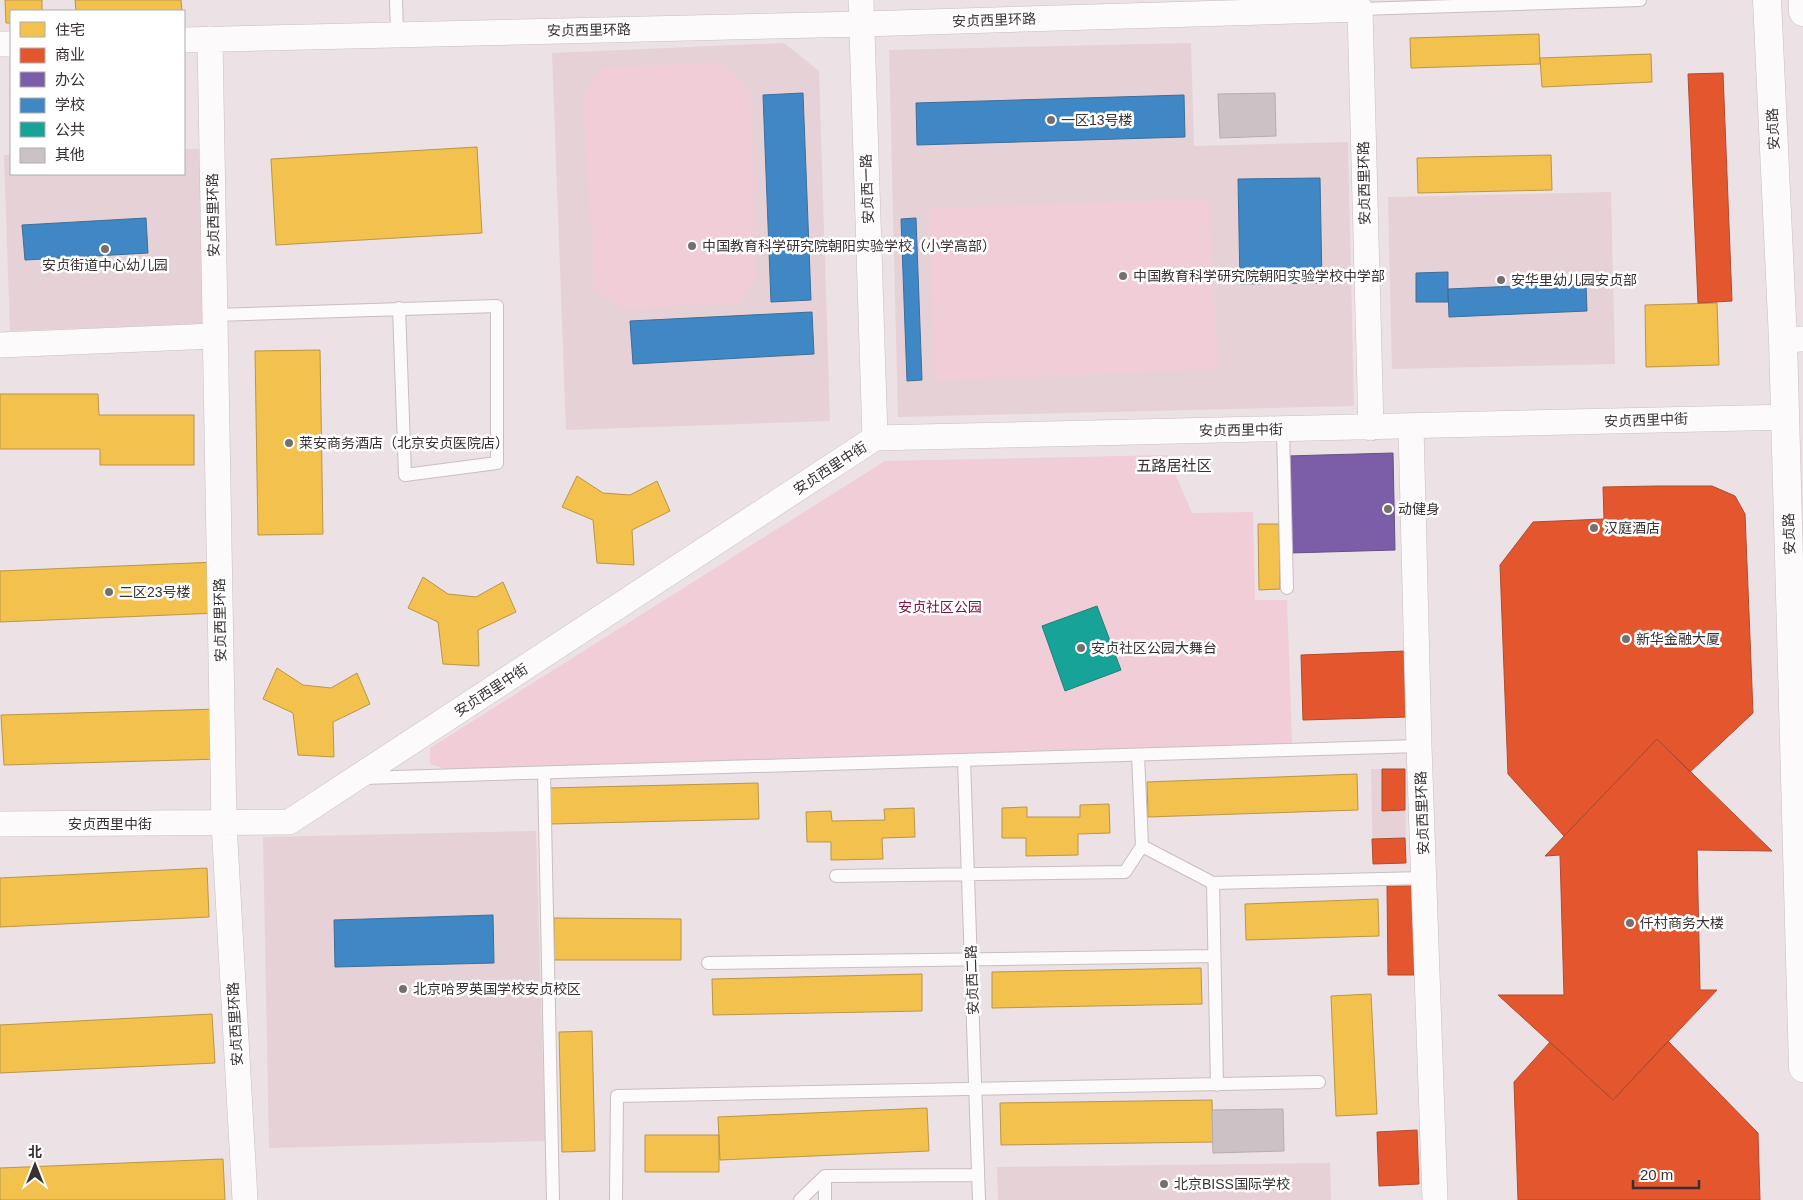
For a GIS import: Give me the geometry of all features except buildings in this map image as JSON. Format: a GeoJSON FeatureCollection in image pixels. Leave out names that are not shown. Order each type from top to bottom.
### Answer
{"type":"FeatureCollection","features":[{"type":"Feature","properties":{"kind":"street","name":"安贞路"},"geometry":{"type":"LineString","coordinates":[[1767,0],[1793,340],[1786,417],[1798,695],[1803,1068]]}},
{"type":"Feature","properties":{"kind":"street"},"geometry":{"type":"LineString","coordinates":[[1802,0],[1803,12]]}},
{"type":"Feature","properties":{"kind":"street","name":"安贞西里环路"},"geometry":{"type":"LineString","coordinates":[[185,40],[398,35],[861,12],[1329,5],[1360,9],[1371,428]]}},
{"type":"Feature","properties":{"kind":"street","name":"安贞西一路"},"geometry":{"type":"LineString","coordinates":[[861,12],[875,438]]}},
{"type":"Feature","properties":{"kind":"street","name":"安贞西里环路"},"geometry":{"type":"LineString","coordinates":[[210,39],[224,823],[245,1200]]}},
{"type":"Feature","properties":{"kind":"street"},"geometry":{"type":"LineString","coordinates":[[0,345],[214,325]]}},
{"type":"Feature","properties":{"kind":"street","name":"安贞西里中街"},"geometry":{"type":"LineString","coordinates":[[0,824],[289,822],[875,438],[1786,417]]}},
{"type":"Feature","properties":{"kind":"street","name":"安贞西里环路"},"geometry":{"type":"LineString","coordinates":[[1411,427],[1419,746],[1435,1200]]}},
{"type":"Feature","properties":{"kind":"lane"},"geometry":{"type":"LineString","coordinates":[[396,0],[398,35]]}},
{"type":"Feature","properties":{"kind":"lane"},"geometry":{"type":"LineString","coordinates":[[1360,9],[1640,0]]}},
{"type":"Feature","properties":{"kind":"lane"},"geometry":{"type":"LineString","coordinates":[[214,325],[399,308],[497,306],[497,463],[405,475],[399,308]]}},
{"type":"Feature","properties":{"kind":"lane"},"geometry":{"type":"LineString","coordinates":[[1283,430],[1286,588]]}},
{"type":"Feature","properties":{"kind":"lane"},"geometry":{"type":"LineString","coordinates":[[355,778],[1419,746]]}},
{"type":"Feature","properties":{"kind":"lane"},"geometry":{"type":"LineString","coordinates":[[836,876],[1125,872],[1142,846],[1138,755]]}},
{"type":"Feature","properties":{"kind":"lane","name":"安贞西二路"},"geometry":{"type":"LineString","coordinates":[[964,760],[979,1200]]}},
{"type":"Feature","properties":{"kind":"lane"},"geometry":{"type":"LineString","coordinates":[[544,773],[553,1200]]}},
{"type":"Feature","properties":{"kind":"lane"},"geometry":{"type":"LineString","coordinates":[[1142,846],[1213,883],[1424,878]]}},
{"type":"Feature","properties":{"kind":"lane"},"geometry":{"type":"LineString","coordinates":[[1213,883],[1217,1085]]}},
{"type":"Feature","properties":{"kind":"lane"},"geometry":{"type":"LineString","coordinates":[[708,963],[1214,956]]}},
{"type":"Feature","properties":{"kind":"lane"},"geometry":{"type":"LineString","coordinates":[[616,1200],[617,1096],[1319,1082]]}},
{"type":"Feature","properties":{"kind":"lane"},"geometry":{"type":"LineString","coordinates":[[800,1200],[825,1176],[978,1175]]}},
{"type":"Feature","properties":{"kind":"lane"},"geometry":{"type":"LineString","coordinates":[[825,1176],[825,1200]]}},
{"type":"Feature","properties":{"kind":"shaded area","name":"中国教育科学研究院朝阳实验学校（小学高部）"},"geometry":{"type":"Polygon","coordinates":[[[784,43],[819,71],[830,421],[566,430],[552,53],[784,43]]]}},
{"type":"Feature","properties":{"kind":"shaded area","name":"中国教育科学研究院朝阳实验学校中学部"},"geometry":{"type":"Polygon","coordinates":[[[1191,43],[1194,146],[1348,142],[1354,406],[898,417],[889,50],[1191,43]]]}},
{"type":"Feature","properties":{"kind":"shaded area","name":"安贞街道中心幼儿园"},"geometry":{"type":"Polygon","coordinates":[[[185,149],[199,149],[205,324],[10,331],[4,155],[10,155],[10,175],[185,175],[185,149]]]}},
{"type":"Feature","properties":{"kind":"shaded area","name":"安华里幼儿园安贞部"},"geometry":{"type":"Polygon","coordinates":[[[1611,192],[1615,364],[1392,369],[1388,197],[1611,192]]]}},
{"type":"Feature","properties":{"kind":"shaded area"},"geometry":{"type":"Polygon","coordinates":[[[1371,769],[1405,769],[1406,863],[1373,864],[1371,769]]]}},
{"type":"Feature","properties":{"kind":"shaded area","name":"北京哈罗英国学校安贞校区"},"geometry":{"type":"Polygon","coordinates":[[[536,831],[545,1141],[269,1148],[263,837],[536,831]]]}},
{"type":"Feature","properties":{"kind":"shaded area","name":"北京BISS国际学校"},"geometry":{"type":"Polygon","coordinates":[[[1330,1163],[1331,1200],[998,1200],[997,1167],[1330,1163]]]}},
{"type":"Feature","properties":{"kind":"green space"},"geometry":{"type":"Polygon","coordinates":[[[719,62],[750,88],[756,276],[741,303],[625,309],[594,291],[583,99],[601,68],[719,62]]]}},
{"type":"Feature","properties":{"kind":"green space"},"geometry":{"type":"Polygon","coordinates":[[[1209,199],[1218,369],[935,381],[929,208],[1209,199]]]}},
{"type":"Feature","properties":{"kind":"green space","name":"安贞社区公园"},"geometry":{"type":"Polygon","coordinates":[[[1167,455],[1192,513],[1253,512],[1255,600],[1287,600],[1292,743],[445,769],[430,764],[430,748],[885,461],[1167,455]]]}},
{"type":"Feature","properties":{"kind":"place","name":"一区13号楼"},"geometry":{"type":"Point","coordinates":[1051,120]}},
{"type":"Feature","properties":{"kind":"place","name":"中国教育科学研究院朝阳实验学校（小学高部）"},"geometry":{"type":"Point","coordinates":[692,246]}},
{"type":"Feature","properties":{"kind":"place","name":"安贞街道中心幼儿园"},"geometry":{"type":"Point","coordinates":[105,249]}},
{"type":"Feature","properties":{"kind":"place","name":"中国教育科学研究院朝阳实验学校中学部"},"geometry":{"type":"Point","coordinates":[1123,276]}},
{"type":"Feature","properties":{"kind":"place","name":"安华里幼儿园安贞部"},"geometry":{"type":"Point","coordinates":[1501,280]}},
{"type":"Feature","properties":{"kind":"place","name":"莱安商务酒店（北京安贞医院店）"},"geometry":{"type":"Point","coordinates":[289,443]}},
{"type":"Feature","properties":{"kind":"place","name":"动健身"},"geometry":{"type":"Point","coordinates":[1388,509]}},
{"type":"Feature","properties":{"kind":"place","name":"汉庭酒店"},"geometry":{"type":"Point","coordinates":[1594,528]}},
{"type":"Feature","properties":{"kind":"place","name":"二区23号楼"},"geometry":{"type":"Point","coordinates":[109,592]}},
{"type":"Feature","properties":{"kind":"place","name":"新华金融大厦"},"geometry":{"type":"Point","coordinates":[1626,639]}},
{"type":"Feature","properties":{"kind":"place","name":"安贞社区公园大舞台"},"geometry":{"type":"Point","coordinates":[1081,648]}},
{"type":"Feature","properties":{"kind":"place","name":"仟村商务大楼"},"geometry":{"type":"Point","coordinates":[1630,923]}},
{"type":"Feature","properties":{"kind":"place","name":"北京哈罗英国学校安贞校区"},"geometry":{"type":"Point","coordinates":[403,989]}},
{"type":"Feature","properties":{"kind":"place","name":"北京BISS国际学校"},"geometry":{"type":"Point","coordinates":[1164,1184]}},
{"type":"Feature","properties":{"kind":"district","name":"五路居社区"},"geometry":{"type":"Point","coordinates":[1174,465]}}]}
